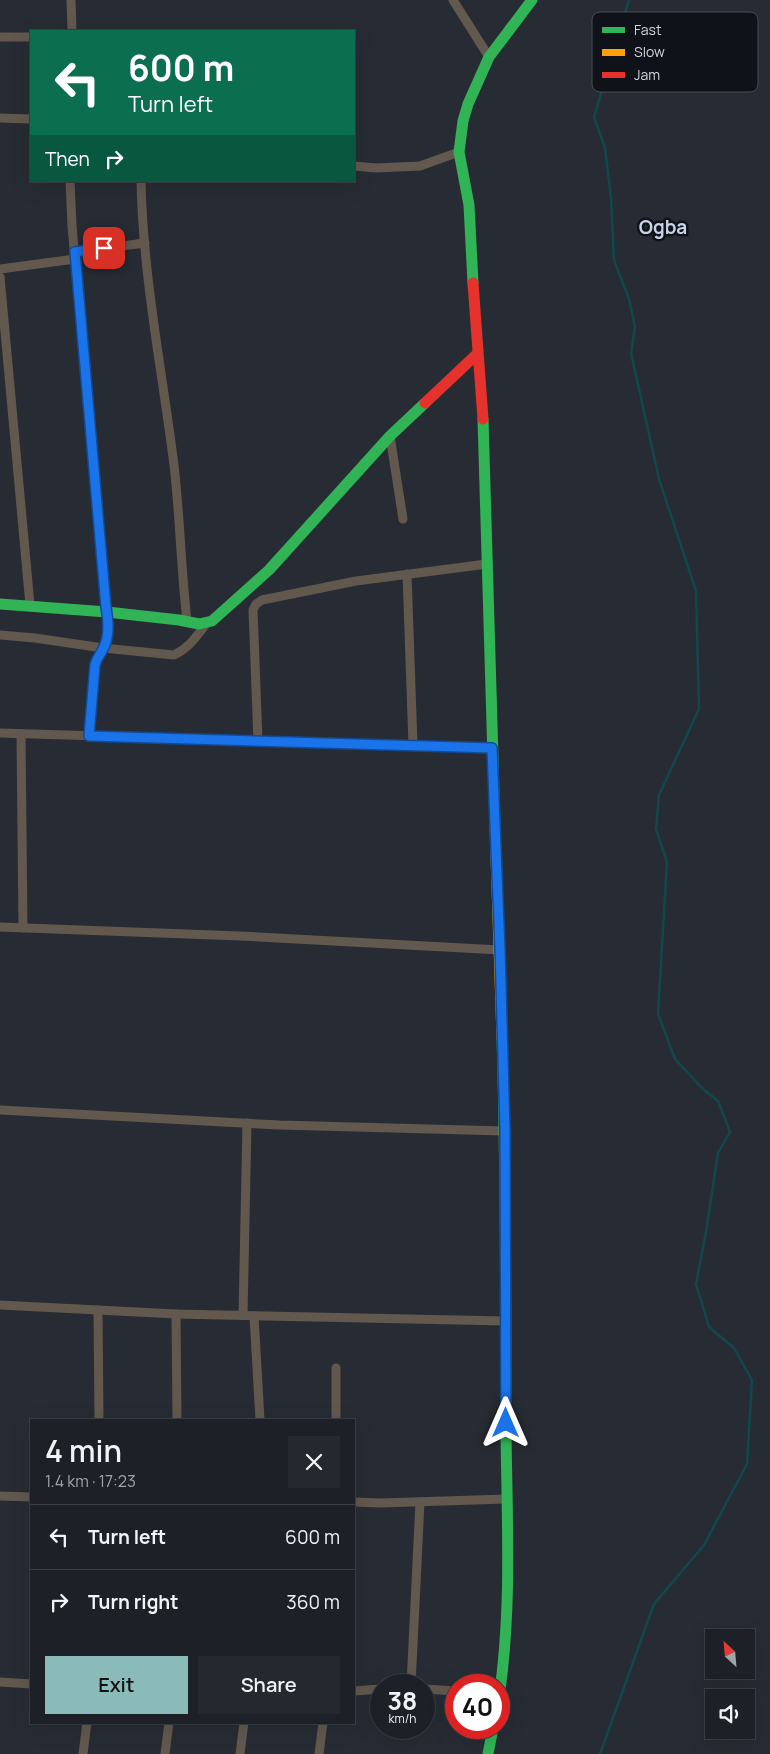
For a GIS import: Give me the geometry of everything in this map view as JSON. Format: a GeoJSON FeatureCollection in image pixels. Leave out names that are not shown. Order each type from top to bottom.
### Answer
{"type":"FeatureCollection","features":[{"type":"Feature","properties":{"kind":"street"},"geometry":{"type":"LineString","coordinates":[[71,0],[72,30]]}},
{"type":"Feature","properties":{"kind":"street"},"geometry":{"type":"LineString","coordinates":[[453,0],[489,57]]}},
{"type":"Feature","properties":{"kind":"street"},"geometry":{"type":"LineString","coordinates":[[502,1674],[507,1585],[504,1321],[505,1131],[500,950],[492,748],[482,390],[477,354],[469,205],[459,152],[463,121],[468,104],[489,57],[532,0]]}},
{"type":"Feature","properties":{"kind":"street"},"geometry":{"type":"LineString","coordinates":[[0,37],[30,38]]}},
{"type":"Feature","properties":{"kind":"street"},"geometry":{"type":"LineString","coordinates":[[0,118],[30,119]]}},
{"type":"Feature","properties":{"kind":"street"},"geometry":{"type":"LineString","coordinates":[[355,166],[376,168],[420,166],[436,162],[459,152]]}},
{"type":"Feature","properties":{"kind":"street"},"geometry":{"type":"LineString","coordinates":[[70,182],[75,255],[109,623],[107,639],[97,657],[95,665],[89,736]]}},
{"type":"Feature","properties":{"kind":"street"},"geometry":{"type":"LineString","coordinates":[[141,182],[153,326],[174,465],[187,621]]}},
{"type":"Feature","properties":{"kind":"street"},"geometry":{"type":"LineString","coordinates":[[0,270],[145,243]]}},
{"type":"Feature","properties":{"kind":"street"},"geometry":{"type":"LineString","coordinates":[[0,277],[30,605]]}},
{"type":"Feature","properties":{"kind":"street"},"geometry":{"type":"LineString","coordinates":[[0,604],[107,612],[187,621],[198,625],[212,621],[269,570],[390,436],[477,354]]}},
{"type":"Feature","properties":{"kind":"street"},"geometry":{"type":"LineString","coordinates":[[390,436],[403,519]]}},
{"type":"Feature","properties":{"kind":"street"},"geometry":{"type":"LineString","coordinates":[[258,741],[253,610],[256,604],[262,600],[356,581],[487,564]]}},
{"type":"Feature","properties":{"kind":"street"},"geometry":{"type":"LineString","coordinates":[[407,574],[413,746]]}},
{"type":"Feature","properties":{"kind":"street"},"geometry":{"type":"LineString","coordinates":[[0,635],[174,655],[184,651],[192,644],[206,624]]}},
{"type":"Feature","properties":{"kind":"street"},"geometry":{"type":"LineString","coordinates":[[0,733],[492,748]]}},
{"type":"Feature","properties":{"kind":"street"},"geometry":{"type":"LineString","coordinates":[[21,734],[23,928]]}},
{"type":"Feature","properties":{"kind":"street"},"geometry":{"type":"LineString","coordinates":[[0,927],[240,936],[500,950]]}},
{"type":"Feature","properties":{"kind":"street"},"geometry":{"type":"LineString","coordinates":[[0,1110],[247,1123],[505,1131]]}},
{"type":"Feature","properties":{"kind":"street"},"geometry":{"type":"LineString","coordinates":[[243,1315],[247,1123]]}},
{"type":"Feature","properties":{"kind":"street"},"geometry":{"type":"LineString","coordinates":[[0,1305],[176,1314],[504,1321]]}},
{"type":"Feature","properties":{"kind":"street"},"geometry":{"type":"LineString","coordinates":[[98,1310],[99,1419]]}},
{"type":"Feature","properties":{"kind":"street"},"geometry":{"type":"LineString","coordinates":[[176,1314],[177,1419]]}},
{"type":"Feature","properties":{"kind":"street"},"geometry":{"type":"LineString","coordinates":[[254,1316],[260,1419]]}},
{"type":"Feature","properties":{"kind":"street"},"geometry":{"type":"LineString","coordinates":[[336,1368],[336,1419]]}},
{"type":"Feature","properties":{"kind":"street"},"geometry":{"type":"LineString","coordinates":[[0,1496],[30,1497]]}},
{"type":"Feature","properties":{"kind":"street"},"geometry":{"type":"LineString","coordinates":[[355,1502],[506,1499]]}},
{"type":"Feature","properties":{"kind":"street"},"geometry":{"type":"LineString","coordinates":[[412,1674],[420,1502]]}},
{"type":"Feature","properties":{"kind":"street"},"geometry":{"type":"LineString","coordinates":[[0,1682],[30,1684]]}},
{"type":"Feature","properties":{"kind":"street"},"geometry":{"type":"LineString","coordinates":[[355,1691],[370,1690]]}},
{"type":"Feature","properties":{"kind":"street"},"geometry":{"type":"LineString","coordinates":[[83,1754],[87,1724]]}},
{"type":"Feature","properties":{"kind":"street"},"geometry":{"type":"LineString","coordinates":[[165,1754],[169,1724]]}},
{"type":"Feature","properties":{"kind":"street"},"geometry":{"type":"LineString","coordinates":[[240,1754],[244,1724]]}},
{"type":"Feature","properties":{"kind":"street"},"geometry":{"type":"LineString","coordinates":[[319,1754],[323,1724]]}},
{"type":"Feature","properties":{"kind":"street"},"geometry":{"type":"LineString","coordinates":[[488,1754],[491,1739]]}},
{"type":"Feature","properties":{"kind":"waterway"},"geometry":{"type":"LineString","coordinates":[[625,12],[629,0]]}},
{"type":"Feature","properties":{"kind":"waterway"},"geometry":{"type":"LineString","coordinates":[[600,1754],[654,1604],[704,1545],[747,1464],[752,1380],[734,1348],[709,1327],[696,1284],[718,1153],[730,1132],[718,1101],[702,1088],[675,1059],[658,1014],[667,862],[656,829],[659,795],[699,709],[696,591],[659,479],[631,353],[635,327],[629,299],[614,260],[611,198],[605,148],[594,117],[601,92]]}},
{"type":"Feature","properties":{"kind":"traffic: fast"},"geometry":{"type":"LineString","coordinates":[[473,283],[469,205],[459,152],[463,121],[468,104],[489,57],[532,0]]}},
{"type":"Feature","properties":{"kind":"traffic: fast"},"geometry":{"type":"LineString","coordinates":[[0,604],[107,612],[199,624],[212,621],[269,570],[390,436],[425,403]]}},
{"type":"Feature","properties":{"kind":"traffic: fast"},"geometry":{"type":"LineString","coordinates":[[483,419],[495,826]]}},
{"type":"Feature","properties":{"kind":"traffic: fast"},"geometry":{"type":"LineString","coordinates":[[502,1038],[508,1565],[506,1631],[502,1674]]}},
{"type":"Feature","properties":{"kind":"traffic: fast"},"geometry":{"type":"LineString","coordinates":[[488,1754],[491,1739]]}},
{"type":"Feature","properties":{"kind":"traffic: slow"},"geometry":{"type":"LineString","coordinates":[[495,826],[502,1038]]}},
{"type":"Feature","properties":{"kind":"traffic: jam"},"geometry":{"type":"LineString","coordinates":[[473,283],[483,419]]}},
{"type":"Feature","properties":{"kind":"traffic: jam"},"geometry":{"type":"LineString","coordinates":[[425,403],[477,354]]}},
{"type":"Feature","properties":{"kind":"district","name":"Ogba"},"geometry":{"type":"Point","coordinates":[663,227]}},
{"type":"Feature","properties":{"kind":"route"},"geometry":{"type":"LineString","coordinates":[[104,248],[75,252],[106,607],[109,623],[107,639],[97,657],[95,665],[89,736],[492,748],[505,1131],[504,1321],[506,1423]]}}]}
